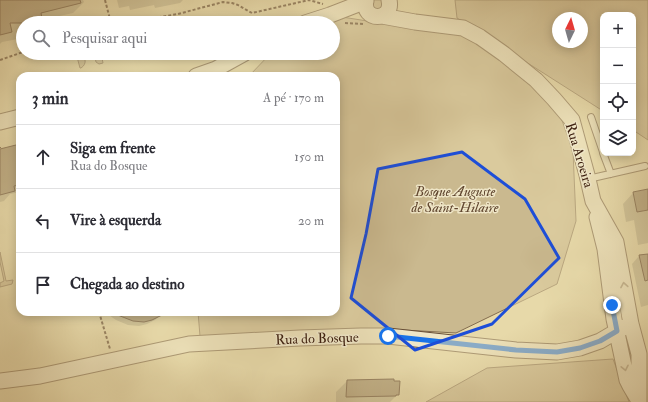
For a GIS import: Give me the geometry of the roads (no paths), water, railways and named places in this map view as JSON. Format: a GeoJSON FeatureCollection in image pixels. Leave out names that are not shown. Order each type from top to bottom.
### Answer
{"type":"FeatureCollection","features":[{"type":"Feature","properties":{"kind":"street"},"geometry":{"type":"LineString","coordinates":[[318,16],[329,10],[366,0],[366,9],[380,12]]}},
{"type":"Feature","properties":{"kind":"street","name":"Rua Aroeira"},"geometry":{"type":"LineString","coordinates":[[329,10],[380,12],[415,22],[463,28],[480,37],[504,54],[536,80],[572,120],[588,179],[592,202],[616,242],[631,324],[639,354],[639,402]]}},
{"type":"Feature","properties":{"kind":"street"},"geometry":{"type":"LineString","coordinates":[[207,72],[232,60]]}},
{"type":"Feature","properties":{"kind":"street"},"geometry":{"type":"LineString","coordinates":[[0,122],[16,118]]}},
{"type":"Feature","properties":{"kind":"street"},"geometry":{"type":"LineString","coordinates":[[592,202],[608,269],[614,319],[627,380],[639,402]]}},
{"type":"Feature","properties":{"kind":"street"},"geometry":{"type":"LineString","coordinates":[[617,331],[631,324]]}},
{"type":"Feature","properties":{"kind":"street","name":"Rua do Bosque"},"geometry":{"type":"LineString","coordinates":[[0,382],[40,376],[189,344],[300,338],[388,336],[516,350],[557,352],[580,348],[600,341],[617,331]]}},
{"type":"Feature","properties":{"kind":"street","name":"Rua do Bosque"},"geometry":{"type":"LineString","coordinates":[[0,388],[16,385],[40,376]]}},
{"type":"Feature","properties":{"kind":"lane"},"geometry":{"type":"LineString","coordinates":[[591,117],[600,144]]}},
{"type":"Feature","properties":{"kind":"lane"},"geometry":{"type":"LineString","coordinates":[[604,156],[611,174]]}},
{"type":"Feature","properties":{"kind":"lane"},"geometry":{"type":"LineString","coordinates":[[588,179],[645,166]]}},
{"type":"Feature","properties":{"kind":"park label","name":"Bosque Auguste de Saint-Hilaire"},"geometry":{"type":"Point","coordinates":[455,200]}}]}
